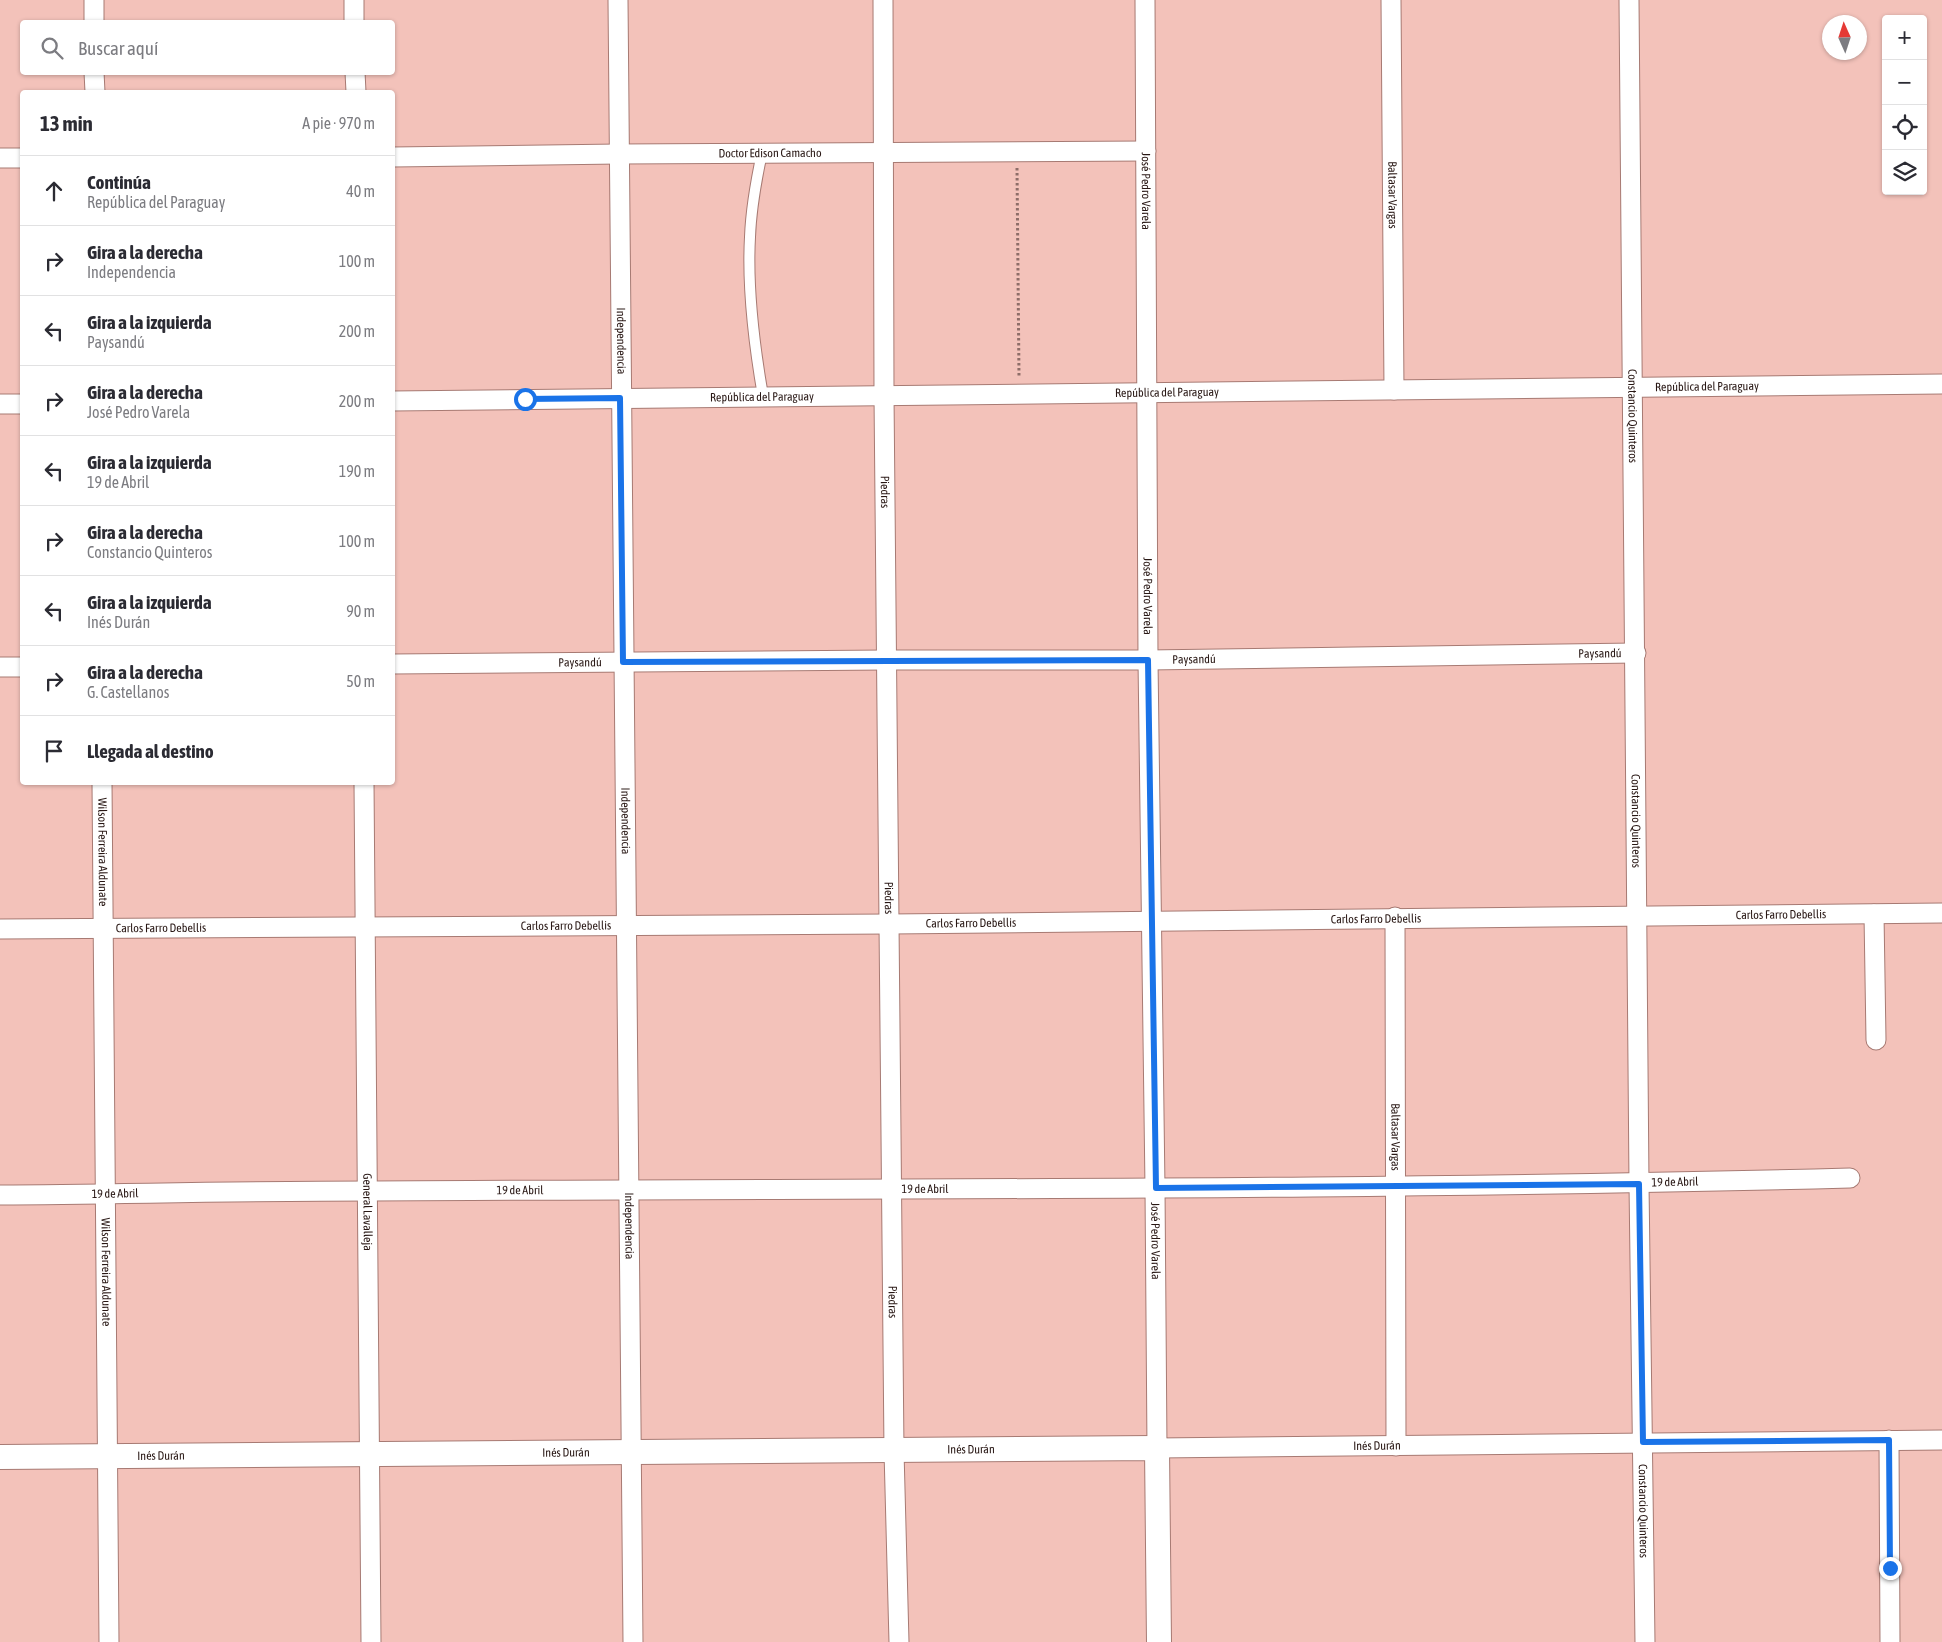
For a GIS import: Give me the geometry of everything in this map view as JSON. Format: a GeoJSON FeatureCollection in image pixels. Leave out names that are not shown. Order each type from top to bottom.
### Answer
{"type":"FeatureCollection","features":[{"type":"Feature","properties":{"kind":"street"},"geometry":{"type":"LineString","coordinates":[[94,0],[94,20]]}},
{"type":"Feature","properties":{"kind":"street"},"geometry":{"type":"LineString","coordinates":[[354,0],[354,20]]}},
{"type":"Feature","properties":{"kind":"street","name":"Independencia"},"geometry":{"type":"LineString","coordinates":[[618,0],[620,398],[633,1642]]}},
{"type":"Feature","properties":{"kind":"street","name":"Piedras"},"geometry":{"type":"LineString","coordinates":[[883,0],[886,660],[893,1190],[894,1451],[899,1642]]}},
{"type":"Feature","properties":{"kind":"street","name":"José Pedro Varela"},"geometry":{"type":"LineString","coordinates":[[1145,0],[1148,660],[1156,1188],[1159,1642]]}},
{"type":"Feature","properties":{"kind":"street","name":"Baltasar Vargas"},"geometry":{"type":"LineString","coordinates":[[1391,0],[1394,390]]}},
{"type":"Feature","properties":{"kind":"street","name":"Constancio Quinteros"},"geometry":{"type":"LineString","coordinates":[[1630,0],[1639,1184],[1645,1642]]}},
{"type":"Feature","properties":{"kind":"street"},"geometry":{"type":"LineString","coordinates":[[94,75],[94,90]]}},
{"type":"Feature","properties":{"kind":"street"},"geometry":{"type":"LineString","coordinates":[[355,75],[356,90]]}},
{"type":"Feature","properties":{"kind":"street","name":"Doctor Edison Camacho"},"geometry":{"type":"LineString","coordinates":[[395,157],[1146,151]]}},
{"type":"Feature","properties":{"kind":"street"},"geometry":{"type":"LineString","coordinates":[[0,158],[20,158]]}},
{"type":"Feature","properties":{"kind":"street","name":"República del Paraguay"},"geometry":{"type":"LineString","coordinates":[[395,401],[1942,384]]}},
{"type":"Feature","properties":{"kind":"street"},"geometry":{"type":"LineString","coordinates":[[0,404],[20,404]]}},
{"type":"Feature","properties":{"kind":"street","name":"Paysandú"},"geometry":{"type":"LineString","coordinates":[[395,664],[1148,660],[1636,653]]}},
{"type":"Feature","properties":{"kind":"street"},"geometry":{"type":"LineString","coordinates":[[0,667],[20,667]]}},
{"type":"Feature","properties":{"kind":"street","name":"Wilson Ferreira Aldunate"},"geometry":{"type":"LineString","coordinates":[[102,785],[109,1642]]}},
{"type":"Feature","properties":{"kind":"street","name":"General Lavalleja"},"geometry":{"type":"LineString","coordinates":[[364,785],[371,1642]]}},
{"type":"Feature","properties":{"kind":"street","name":"Carlos Farro Debellis"},"geometry":{"type":"LineString","coordinates":[[0,929],[1152,922],[1395,917],[1942,913]]}},
{"type":"Feature","properties":{"kind":"street"},"geometry":{"type":"LineString","coordinates":[[1874,914],[1876,1040]]}},
{"type":"Feature","properties":{"kind":"street","name":"Baltasar Vargas"},"geometry":{"type":"LineString","coordinates":[[1395,917],[1396,1446]]}},
{"type":"Feature","properties":{"kind":"street","name":"19 de Abril"},"geometry":{"type":"LineString","coordinates":[[0,1195],[368,1191],[893,1190],[1639,1184],[1850,1178]]}},
{"type":"Feature","properties":{"kind":"street"},"geometry":{"type":"LineString","coordinates":[[1889,1440],[1890,1642]]}},
{"type":"Feature","properties":{"kind":"street","name":"Inés Durán"},"geometry":{"type":"LineString","coordinates":[[0,1457],[894,1451],[1942,1440]]}},
{"type":"Feature","properties":{"kind":"lane"},"geometry":{"type":"LineString","coordinates":[[762,153],[752,208],[749,254],[755,347],[763,396]]}},
{"type":"Feature","properties":{"kind":"path"},"geometry":{"type":"LineString","coordinates":[[1017,152],[1019,394]]}},
{"type":"Feature","properties":{"kind":"route"},"geometry":{"type":"LineString","coordinates":[[525,399],[620,398],[623,662],[1148,660],[1156,1188],[1639,1184],[1643,1442],[1889,1440],[1890,1568]]}}]}
